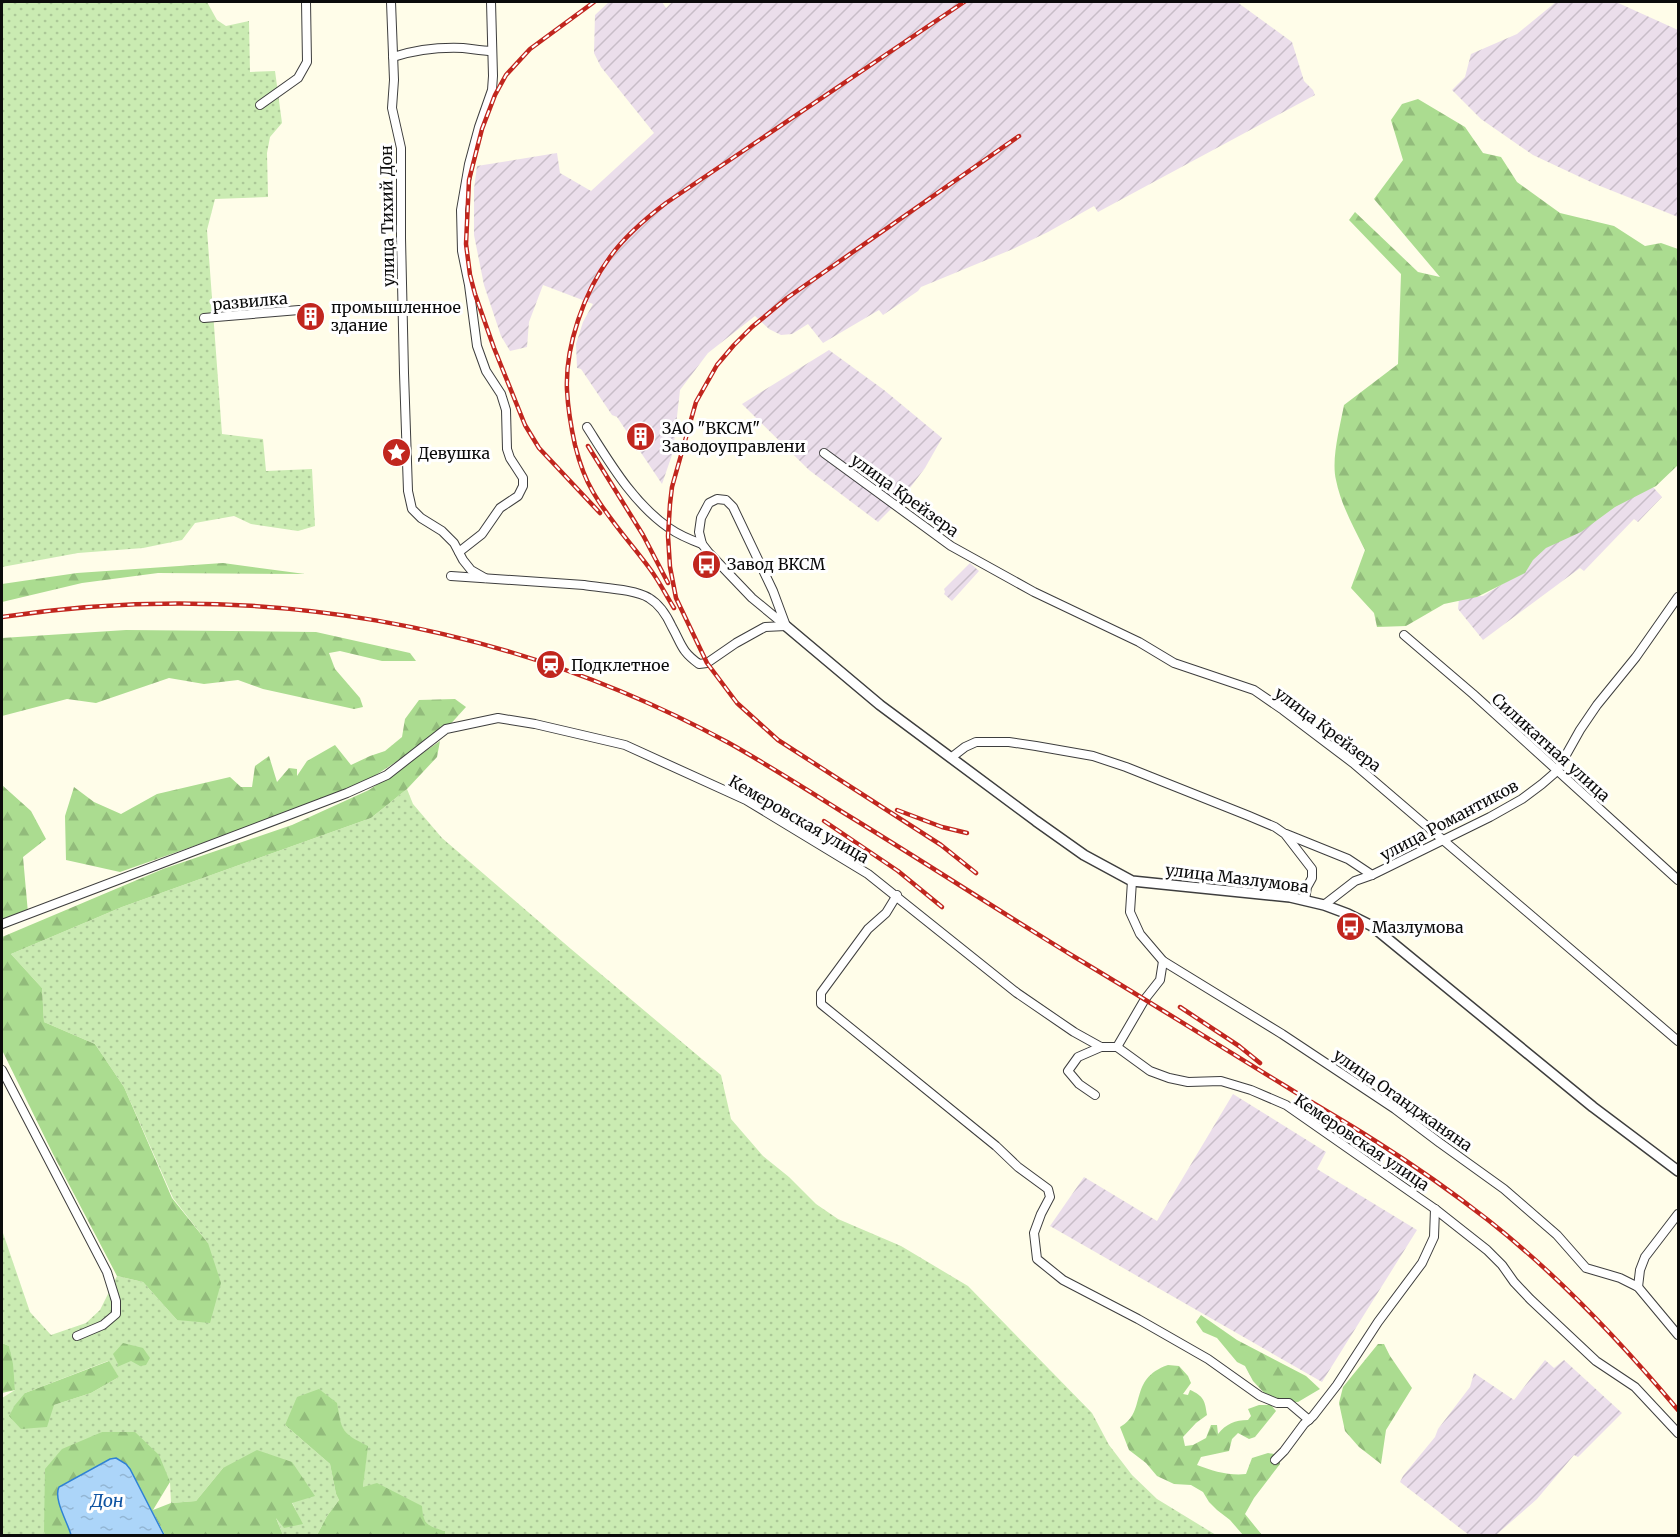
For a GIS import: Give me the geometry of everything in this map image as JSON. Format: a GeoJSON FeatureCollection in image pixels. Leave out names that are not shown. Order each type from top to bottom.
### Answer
{"type":"FeatureCollection","features":[{"type":"Feature","properties":{"kind":"street"},"geometry":{"type":"LineString","coordinates":[[260,105],[298,78],[307,62],[306,2]]}},
{"type":"Feature","properties":{"kind":"street","name":"улица Тихий Дон"},"geometry":{"type":"LineString","coordinates":[[391,2],[392,108],[401,148],[403,340],[408,491],[412,508],[421,518],[442,531],[454,543],[471,570],[485,578]]}},
{"type":"Feature","properties":{"kind":"street"},"geometry":{"type":"LineString","coordinates":[[459,552],[482,534],[500,508],[518,496],[523,486],[523,478],[507,449],[506,410],[501,394],[486,371],[477,346],[462,251],[461,210],[469,164],[492,90],[491,2]]}},
{"type":"Feature","properties":{"kind":"street"},"geometry":{"type":"LineString","coordinates":[[393,57],[412,51],[444,49],[465,48],[492,51]]}},
{"type":"Feature","properties":{"kind":"street","name":"развилка"},"geometry":{"type":"LineString","coordinates":[[204,318],[299,310]]}},
{"type":"Feature","properties":{"kind":"street"},"geometry":{"type":"LineString","coordinates":[[587,427],[632,493],[653,515],[669,528],[702,544]]}},
{"type":"Feature","properties":{"kind":"street","name":"улица Крейзера"},"geometry":{"type":"LineString","coordinates":[[824,453],[964,554],[1034,592],[1139,642],[1174,663],[1254,690],[1353,763],[1678,1041]]}},
{"type":"Feature","properties":{"kind":"street"},"geometry":{"type":"LineString","coordinates":[[717,499],[726,500],[733,507],[773,591],[786,626],[752,598],[702,544],[699,532],[701,518],[709,503],[717,499]]}},
{"type":"Feature","properties":{"kind":"street"},"geometry":{"type":"LineString","coordinates":[[451,576],[584,585],[622,590],[648,597],[663,611],[687,655],[699,664],[707,663],[765,627],[786,626]]}},
{"type":"Feature","properties":{"kind":"street","name":"улица Романтиков"},"geometry":{"type":"LineString","coordinates":[[1324,905],[1355,881],[1372,875],[1522,799],[1557,771],[1597,705],[1636,657],[1678,597]]}},
{"type":"Feature","properties":{"kind":"street","name":"улица Мазлумова"},"geometry":{"type":"LineString","coordinates":[[786,626],[880,705],[1084,855],[1132,881],[1233,890],[1305,900],[1348,914],[1371,926],[1593,1107],[1678,1171]]}},
{"type":"Feature","properties":{"kind":"street","name":"Силикатная улица"},"geometry":{"type":"LineString","coordinates":[[1404,635],[1473,694],[1678,880]]}},
{"type":"Feature","properties":{"kind":"street","name":"Кемеровская улица"},"geometry":{"type":"LineString","coordinates":[[2,924],[347,793],[387,775],[446,729],[498,718],[625,745],[746,800],[868,874],[1017,993],[1074,1032],[1101,1047],[1117,1047],[1150,1071],[1169,1078],[1188,1082],[1221,1081],[1251,1090],[1286,1106],[1435,1209],[1487,1250],[1502,1264],[1514,1282],[1530,1299],[1596,1361],[1635,1387],[1678,1433]]}},
{"type":"Feature","properties":{"kind":"street"},"geometry":{"type":"LineString","coordinates":[[952,757],[976,742],[1009,742],[1093,756],[1275,827],[1285,834],[1348,859],[1372,875]]}},
{"type":"Feature","properties":{"kind":"street"},"geometry":{"type":"LineString","coordinates":[[1285,834],[1312,869],[1312,878],[1307,887],[1305,900]]}},
{"type":"Feature","properties":{"kind":"street","name":"улица Оганджаняна"},"geometry":{"type":"LineString","coordinates":[[1132,881],[1130,912],[1140,934],[1163,961],[1282,1034],[1395,1109],[1504,1189],[1557,1235],[1586,1268],[1620,1278],[1638,1287],[1678,1335]]}},
{"type":"Feature","properties":{"kind":"street"},"geometry":{"type":"LineString","coordinates":[[897,896],[886,913],[868,929],[821,993],[821,1004],[1048,1190],[1050,1197],[1034,1233],[1037,1259],[1063,1280],[1208,1359],[1260,1396],[1277,1403],[1289,1403],[1309,1420]]}},
{"type":"Feature","properties":{"kind":"street"},"geometry":{"type":"LineString","coordinates":[[1117,1047],[1146,997],[1160,980],[1163,961]]}},
{"type":"Feature","properties":{"kind":"street"},"geometry":{"type":"LineString","coordinates":[[1095,1095],[1079,1084],[1068,1071],[1078,1058],[1101,1047]]}},
{"type":"Feature","properties":{"kind":"street"},"geometry":{"type":"LineString","coordinates":[[2,1070],[107,1272],[116,1301],[116,1314],[103,1325],[77,1336]]}},
{"type":"Feature","properties":{"kind":"street"},"geometry":{"type":"LineString","coordinates":[[1275,1460],[1337,1385],[1378,1322],[1422,1263],[1434,1237],[1435,1209]]}},
{"type":"Feature","properties":{"kind":"street"},"geometry":{"type":"LineString","coordinates":[[1638,1287],[1640,1270],[1645,1257],[1678,1214]]}},
{"type":"Feature","properties":{"kind":"shaded area"},"geometry":{"type":"Polygon","coordinates":[[[609,2],[662,2],[666,8],[672,2],[1237,2],[1292,42],[1304,81],[1315,95],[1098,212],[1094,206],[1013,249],[921,287],[883,315],[879,310],[823,343],[808,324],[792,334],[781,335],[769,329],[755,316],[708,353],[680,390],[673,452],[662,484],[617,417],[612,415],[581,369],[577,368],[576,344],[583,322],[593,304],[543,285],[529,322],[527,347],[510,351],[501,336],[484,285],[474,235],[474,189],[477,166],[557,153],[560,173],[591,191],[654,133],[601,67],[594,53],[595,15],[609,2]]]}},
{"type":"Feature","properties":{"kind":"shaded area"},"geometry":{"type":"Polygon","coordinates":[[[1556,2],[1616,2],[1678,30],[1678,217],[1595,184],[1533,155],[1481,119],[1452,90],[1465,77],[1471,54],[1517,34],[1556,2]]]}},
{"type":"Feature","properties":{"kind":"shaded area"},"geometry":{"type":"Polygon","coordinates":[[[829,350],[884,390],[942,438],[925,468],[903,497],[878,522],[809,470],[742,404],[829,350]]]}},
{"type":"Feature","properties":{"kind":"shaded area"},"geometry":{"type":"Polygon","coordinates":[[[1652,486],[1662,497],[1638,522],[1634,519],[1584,571],[1580,568],[1483,640],[1458,609],[1459,598],[1483,596],[1509,580],[1550,541],[1652,486]]]}},
{"type":"Feature","properties":{"kind":"shaded area"},"geometry":{"type":"Polygon","coordinates":[[[970,563],[979,571],[952,601],[944,594],[944,589],[970,563]]]}},
{"type":"Feature","properties":{"kind":"shaded area"},"geometry":{"type":"Polygon","coordinates":[[[1233,1094],[1326,1152],[1317,1169],[1417,1230],[1322,1382],[1050,1226],[1084,1177],[1157,1221],[1233,1094]]]}},
{"type":"Feature","properties":{"kind":"shaded area"},"geometry":{"type":"Polygon","coordinates":[[[1545,1360],[1554,1368],[1564,1360],[1622,1413],[1578,1457],[1574,1455],[1537,1499],[1496,1535],[1469,1535],[1400,1482],[1470,1387],[1474,1373],[1514,1400],[1545,1360]]]}},
{"type":"Feature","properties":{"kind":"green space"},"geometry":{"type":"Polygon","coordinates":[[[2,2],[207,2],[217,20],[226,26],[249,21],[250,72],[275,71],[282,123],[270,137],[267,153],[268,197],[215,199],[207,230],[222,434],[263,439],[266,471],[312,469],[315,526],[298,531],[251,524],[234,516],[195,523],[182,540],[143,548],[78,553],[2,567],[2,2]]]}},
{"type":"Feature","properties":{"kind":"green space"},"geometry":{"type":"Polygon","coordinates":[[[1418,99],[1465,127],[1483,153],[1501,157],[1517,182],[1560,213],[1614,226],[1645,246],[1661,243],[1678,249],[1678,465],[1656,486],[1615,507],[1581,532],[1546,548],[1533,560],[1525,573],[1477,597],[1444,604],[1406,626],[1377,627],[1374,613],[1351,588],[1365,550],[1341,498],[1336,480],[1335,463],[1344,405],[1398,364],[1401,274],[1349,220],[1355,212],[1418,272],[1440,277],[1374,199],[1403,160],[1391,120],[1402,104],[1418,99]]]}},
{"type":"Feature","properties":{"kind":"green space"},"geometry":{"type":"Polygon","coordinates":[[[223,563],[305,574],[158,573],[82,583],[2,602],[2,584],[77,573],[223,563]]]}},
{"type":"Feature","properties":{"kind":"green space"},"geometry":{"type":"Polygon","coordinates":[[[126,630],[316,632],[410,653],[416,661],[382,661],[340,651],[329,653],[335,669],[360,698],[363,707],[354,709],[263,689],[238,680],[204,684],[169,678],[96,703],[67,699],[2,716],[2,638],[126,630]]]}},
{"type":"Feature","properties":{"kind":"green space"},"geometry":{"type":"Polygon","coordinates":[[[455,699],[466,707],[446,729],[353,790],[120,872],[66,860],[65,816],[74,787],[94,802],[121,814],[157,794],[230,777],[241,787],[252,787],[255,766],[269,756],[277,782],[289,768],[297,769],[297,776],[307,761],[335,745],[351,765],[385,751],[402,737],[405,719],[419,700],[455,699]]]}},
{"type":"Feature","properties":{"kind":"green space"},"geometry":{"type":"Polygon","coordinates":[[[440,741],[437,757],[407,789],[371,818],[122,907],[11,954],[42,988],[44,1022],[95,1044],[124,1087],[172,1198],[208,1243],[221,1283],[210,1323],[177,1320],[143,1282],[117,1276],[2,1050],[2,937],[163,869],[292,825],[369,790],[440,741]]]}},
{"type":"Feature","properties":{"kind":"green space"},"geometry":{"type":"Polygon","coordinates":[[[2,785],[31,811],[46,839],[23,857],[28,913],[2,924],[2,785]]]}},
{"type":"Feature","properties":{"kind":"green space"},"geometry":{"type":"Polygon","coordinates":[[[407,789],[413,804],[442,838],[721,1075],[731,1119],[763,1156],[789,1177],[816,1204],[838,1219],[901,1246],[968,1286],[1092,1413],[1109,1445],[1132,1475],[1157,1499],[1216,1535],[445,1535],[445,1531],[429,1527],[423,1518],[363,1487],[367,1447],[344,1431],[336,1403],[285,1425],[330,1464],[339,1500],[317,1535],[283,1535],[275,1515],[302,1524],[292,1502],[223,1468],[196,1501],[171,1503],[170,1482],[102,1432],[44,1532],[45,1535],[2,1535],[2,1398],[15,1390],[9,1346],[2,1343],[2,1232],[30,1312],[51,1335],[86,1323],[100,1310],[117,1276],[143,1282],[177,1320],[208,1243],[173,1198],[124,1087],[95,1044],[44,1022],[42,988],[11,954],[122,907],[371,818],[407,789]],[[108,1361],[25,1393],[54,1405],[91,1393],[119,1377],[108,1361]]]}},
{"type":"Feature","properties":{"kind":"green space"},"geometry":{"type":"Polygon","coordinates":[[[1201,1315],[1237,1340],[1306,1376],[1320,1389],[1298,1402],[1268,1397],[1253,1381],[1245,1366],[1237,1362],[1217,1338],[1203,1332],[1196,1322],[1201,1315]]]}},
{"type":"Feature","properties":{"kind":"green space"},"geometry":{"type":"Polygon","coordinates":[[[2,1343],[9,1346],[15,1390],[2,1393],[2,1343]]]}},
{"type":"Feature","properties":{"kind":"green space"},"geometry":{"type":"Polygon","coordinates":[[[123,1343],[143,1348],[150,1358],[146,1365],[140,1366],[131,1361],[117,1367],[118,1364],[113,1354],[123,1343]]]}},
{"type":"Feature","properties":{"kind":"green space"},"geometry":{"type":"Polygon","coordinates":[[[1378,1344],[1384,1344],[1412,1388],[1386,1430],[1381,1464],[1359,1447],[1345,1431],[1339,1403],[1343,1387],[1378,1344]]]}},
{"type":"Feature","properties":{"kind":"green space"},"geometry":{"type":"Polygon","coordinates":[[[109,1361],[119,1377],[91,1393],[54,1405],[47,1427],[21,1429],[9,1416],[25,1393],[109,1361]]]}},
{"type":"Feature","properties":{"kind":"green space"},"geometry":{"type":"Polygon","coordinates":[[[1168,1365],[1179,1366],[1188,1376],[1191,1383],[1183,1394],[1188,1395],[1190,1390],[1201,1397],[1207,1415],[1183,1437],[1185,1446],[1193,1445],[1206,1438],[1211,1425],[1217,1425],[1218,1434],[1231,1423],[1248,1420],[1251,1416],[1248,1409],[1259,1405],[1271,1405],[1276,1411],[1255,1437],[1249,1439],[1238,1433],[1232,1439],[1229,1451],[1201,1457],[1197,1465],[1221,1472],[1246,1474],[1252,1458],[1268,1453],[1280,1455],[1280,1464],[1254,1498],[1245,1514],[1262,1535],[1243,1535],[1209,1502],[1203,1492],[1191,1485],[1174,1484],[1157,1476],[1146,1463],[1129,1450],[1120,1427],[1134,1413],[1147,1378],[1168,1365]]]}},
{"type":"Feature","properties":{"kind":"green space"},"geometry":{"type":"Polygon","coordinates":[[[319,1389],[337,1403],[342,1426],[348,1434],[368,1446],[363,1487],[377,1483],[422,1506],[425,1521],[445,1531],[445,1535],[317,1535],[339,1500],[330,1464],[285,1425],[297,1397],[319,1389]]]}},
{"type":"Feature","properties":{"kind":"green space"},"geometry":{"type":"Polygon","coordinates":[[[102,1432],[135,1432],[159,1455],[170,1482],[153,1510],[171,1503],[196,1501],[223,1468],[257,1450],[292,1462],[315,1496],[292,1503],[303,1524],[284,1528],[276,1518],[283,1535],[165,1535],[130,1469],[111,1459],[59,1487],[59,1504],[71,1535],[45,1535],[45,1469],[62,1449],[102,1432]]]}},
{"type":"Feature","properties":{"kind":"water","name":"Дон"},"geometry":{"type":"Polygon","coordinates":[[[116,1458],[130,1469],[164,1535],[71,1535],[59,1504],[59,1487],[110,1459],[116,1458]]]}},
{"type":"Feature","properties":{"kind":"railway"},"geometry":{"type":"LineString","coordinates":[[594,2],[530,49],[506,75],[495,95],[482,129],[469,180],[466,244],[475,294],[525,425],[539,448],[600,513]]}},
{"type":"Feature","properties":{"kind":"railway"},"geometry":{"type":"LineString","coordinates":[[674,608],[653,574],[599,502],[587,481],[575,445],[568,404],[567,373],[578,320],[592,286],[622,242],[666,203],[964,2]]}},
{"type":"Feature","properties":{"kind":"railway"},"geometry":{"type":"LineString","coordinates":[[976,873],[941,845],[778,740],[737,703],[707,663],[676,598],[670,567],[668,536],[672,487],[696,402],[717,365],[734,345],[787,298],[1019,136]]}},
{"type":"Feature","properties":{"kind":"railway"},"geometry":{"type":"LineString","coordinates":[[588,446],[643,535],[668,583]]}},
{"type":"Feature","properties":{"kind":"railway"},"geometry":{"type":"LineString","coordinates":[[2,617],[96,607],[190,604],[283,608],[376,620],[467,640],[556,667],[644,701],[729,743],[773,768],[1044,938],[1355,1128],[1419,1170],[1488,1220],[1564,1286],[1634,1359],[1678,1410]]}},
{"type":"Feature","properties":{"kind":"railway"},"geometry":{"type":"LineString","coordinates":[[897,810],[942,827],[967,833]]}},
{"type":"Feature","properties":{"kind":"railway"},"geometry":{"type":"LineString","coordinates":[[824,821],[898,871],[942,907]]}},
{"type":"Feature","properties":{"kind":"railway"},"geometry":{"type":"LineString","coordinates":[[1180,1007],[1239,1046],[1260,1063]]}},
{"type":"Feature","properties":{"kind":"place","name":"промышленное здание"},"geometry":{"type":"Point","coordinates":[310,316]}},
{"type":"Feature","properties":{"kind":"place","name":"ЗАО \"ВКСМ\" Заводоуправлени"},"geometry":{"type":"Point","coordinates":[641,437]}},
{"type":"Feature","properties":{"kind":"place","name":"Девушка"},"geometry":{"type":"Point","coordinates":[397,453]}},
{"type":"Feature","properties":{"kind":"place","name":"Завод ВКСМ"},"geometry":{"type":"Point","coordinates":[706,564]}},
{"type":"Feature","properties":{"kind":"place","name":"Подклетное"},"geometry":{"type":"Point","coordinates":[550,665]}},
{"type":"Feature","properties":{"kind":"place","name":"Мазлумова"},"geometry":{"type":"Point","coordinates":[1351,927]}}]}
